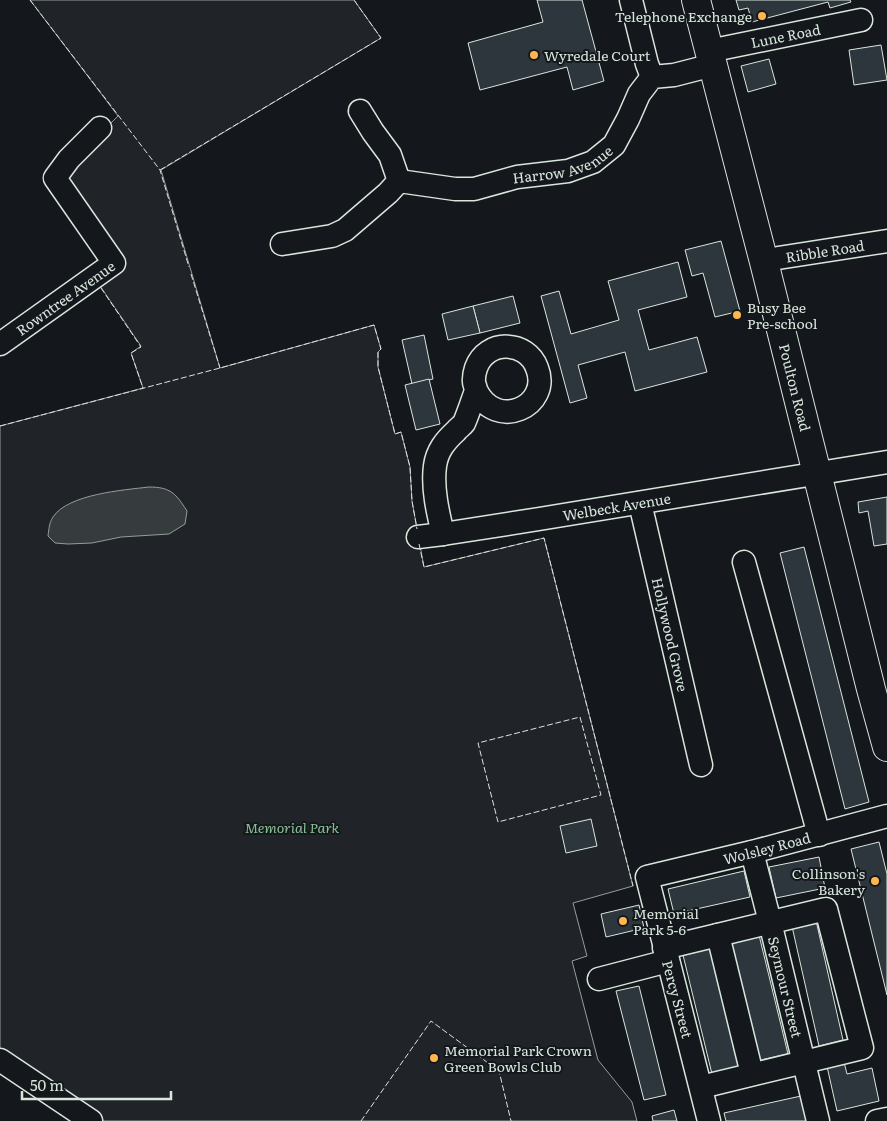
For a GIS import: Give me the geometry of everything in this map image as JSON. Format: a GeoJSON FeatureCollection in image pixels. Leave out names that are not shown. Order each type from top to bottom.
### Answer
{"type":"FeatureCollection","features":[{"type":"Feature","properties":{"kind":"main road","name":"Poulton Road"},"geometry":{"type":"LineString","coordinates":[[696,0],[816,473],[879,687],[887,747]]}},
{"type":"Feature","properties":{"kind":"street"},"geometry":{"type":"LineString","coordinates":[[630,0],[652,77],[674,75],[711,58]]}},
{"type":"Feature","properties":{"kind":"street","name":"Lune Road"},"geometry":{"type":"LineString","coordinates":[[711,58],[861,20]]}},
{"type":"Feature","properties":{"kind":"street","name":"Harrow Avenue"},"geometry":{"type":"LineString","coordinates":[[400,181],[455,189],[474,189],[517,177],[568,171],[593,162],[614,145],[639,94],[652,77]]}},
{"type":"Feature","properties":{"kind":"street"},"geometry":{"type":"LineString","coordinates":[[282,244],[332,236],[345,230],[400,181],[390,155],[360,111]]}},
{"type":"Feature","properties":{"kind":"street","name":"Rowntree Avenue"},"geometry":{"type":"LineString","coordinates":[[0,344],[114,263],[55,178],[69,159],[100,128]]}},
{"type":"Feature","properties":{"kind":"street","name":"Ribble Road"},"geometry":{"type":"LineString","coordinates":[[764,262],[887,240]]}},
{"type":"Feature","properties":{"kind":"street"},"geometry":{"type":"LineString","coordinates":[[443,534],[435,482],[435,466],[438,452],[445,441],[464,423],[476,390]]}},
{"type":"Feature","properties":{"kind":"street","name":"Welbeck Avenue"},"geometry":{"type":"LineString","coordinates":[[418,537],[887,462]]}},
{"type":"Feature","properties":{"kind":"street","name":"Hollywood Grove"},"geometry":{"type":"LineString","coordinates":[[640,503],[701,765]]}},
{"type":"Feature","properties":{"kind":"street"},"geometry":{"type":"LineString","coordinates":[[744,562],[819,834]]}},
{"type":"Feature","properties":{"kind":"street","name":"Wolsley Road"},"geometry":{"type":"LineString","coordinates":[[647,877],[752,852],[887,816]]}},
{"type":"Feature","properties":{"kind":"street","name":"Seymour Street"},"geometry":{"type":"LineString","coordinates":[[752,852],[818,1121]]}},
{"type":"Feature","properties":{"kind":"street","name":"Percy Street"},"geometry":{"type":"LineString","coordinates":[[647,877],[709,1121]]}},
{"type":"Feature","properties":{"kind":"street"},"geometry":{"type":"LineString","coordinates":[[599,979],[718,935],[826,909],[862,1048],[701,1087]]}},
{"type":"Feature","properties":{"kind":"street"},"geometry":{"type":"LineString","coordinates":[[718,935],[752,1074]]}},
{"type":"Feature","properties":{"kind":"street"},"geometry":{"type":"LineString","coordinates":[[0,1060],[91,1121]]}},
{"type":"Feature","properties":{"kind":"street"},"geometry":{"type":"LineString","coordinates":[[877,1121],[887,1119]]}},
{"type":"Feature","properties":{"kind":"green space","name":"Memorial Park"},"geometry":{"type":"Polygon","coordinates":[[[30,0],[354,0],[381,38],[161,170],[220,368],[374,325],[381,349],[378,352],[378,367],[395,434],[401,432],[410,467],[412,501],[424,567],[544,538],[633,886],[573,903],[587,956],[572,961],[598,1060],[632,1102],[637,1121],[91,1121],[0,1060],[0,426],[143,388],[131,353],[141,346],[94,277],[113,263],[55,178],[118,116],[30,0]]]}},
{"type":"Feature","properties":{"kind":"shaded area"},"geometry":{"type":"Polygon","coordinates":[[[149,487],[168,490],[180,500],[187,511],[185,524],[169,534],[121,537],[92,543],[55,543],[48,536],[53,517],[60,509],[71,503],[97,494],[149,487]]]}},
{"type":"Feature","properties":{"kind":"building","name":"Wyredale Court"},"geometry":{"type":"Polygon","coordinates":[[[537,0],[582,0],[604,81],[573,90],[567,67],[480,90],[468,43],[543,22],[537,0]]]}},
{"type":"Feature","properties":{"kind":"building","name":"Telephone Exchange"},"geometry":{"type":"Polygon","coordinates":[[[736,0],[850,0],[851,2],[830,8],[828,2],[752,22],[748,8],[739,10],[736,0]]]}},
{"type":"Feature","properties":{"kind":"building"},"geometry":{"type":"Polygon","coordinates":[[[881,45],[887,80],[854,85],[849,50],[881,45]]]}},
{"type":"Feature","properties":{"kind":"building"},"geometry":{"type":"Polygon","coordinates":[[[769,59],[776,84],[748,92],[741,66],[769,59]]]}},
{"type":"Feature","properties":{"kind":"building"},"geometry":{"type":"Polygon","coordinates":[[[721,241],[740,311],[715,317],[703,273],[692,276],[685,250],[721,241]]]}},
{"type":"Feature","properties":{"kind":"building"},"geometry":{"type":"Polygon","coordinates":[[[678,262],[687,297],[638,310],[649,350],[697,337],[707,372],[635,391],[625,352],[578,365],[587,398],[570,403],[541,296],[559,291],[571,334],[619,320],[608,281],[678,262]]]}},
{"type":"Feature","properties":{"kind":"building"},"geometry":{"type":"Polygon","coordinates":[[[513,296],[520,323],[480,333],[473,306],[513,296]]]}},
{"type":"Feature","properties":{"kind":"building"},"geometry":{"type":"Polygon","coordinates":[[[473,306],[480,333],[448,340],[442,314],[473,306]]]}},
{"type":"Feature","properties":{"kind":"building"},"geometry":{"type":"Polygon","coordinates":[[[424,335],[433,379],[412,384],[402,340],[424,335]]]}},
{"type":"Feature","properties":{"kind":"building"},"geometry":{"type":"Polygon","coordinates":[[[429,379],[440,424],[416,430],[405,385],[429,379]]]}},
{"type":"Feature","properties":{"kind":"building"},"geometry":{"type":"Polygon","coordinates":[[[887,497],[887,544],[874,546],[868,511],[859,513],[858,502],[887,497]]]}},
{"type":"Feature","properties":{"kind":"building"},"geometry":{"type":"Polygon","coordinates":[[[804,547],[869,802],[845,809],[780,553],[804,547]]]}},
{"type":"Feature","properties":{"kind":"building"},"geometry":{"type":"Polygon","coordinates":[[[591,819],[597,846],[566,853],[560,826],[591,819]]]}},
{"type":"Feature","properties":{"kind":"building"},"geometry":{"type":"Polygon","coordinates":[[[879,842],[887,874],[887,995],[851,849],[879,842]]]}},
{"type":"Feature","properties":{"kind":"building"},"geometry":{"type":"Polygon","coordinates":[[[819,857],[825,888],[776,898],[769,867],[819,857]]]}},
{"type":"Feature","properties":{"kind":"building"},"geometry":{"type":"Polygon","coordinates":[[[744,871],[750,897],[674,914],[668,889],[744,871]]]}},
{"type":"Feature","properties":{"kind":"building","name":"Memorial Park 5-6"},"geometry":{"type":"Polygon","coordinates":[[[639,905],[644,928],[606,937],[601,914],[639,905]]]}},
{"type":"Feature","properties":{"kind":"building"},"geometry":{"type":"Polygon","coordinates":[[[815,916],[843,1040],[819,1046],[791,922],[815,916]]]}},
{"type":"Feature","properties":{"kind":"building"},"geometry":{"type":"Polygon","coordinates":[[[758,931],[788,1054],[757,1061],[727,939],[758,931]]]}},
{"type":"Feature","properties":{"kind":"building"},"geometry":{"type":"Polygon","coordinates":[[[712,943],[742,1067],[712,1074],[682,951],[712,943]]]}},
{"type":"Feature","properties":{"kind":"building"},"geometry":{"type":"Polygon","coordinates":[[[639,986],[666,1095],[644,1100],[616,991],[639,986]]]}},
{"type":"Feature","properties":{"kind":"building"},"geometry":{"type":"Polygon","coordinates":[[[843,1058],[847,1074],[872,1068],[879,1101],[837,1111],[826,1062],[843,1058]]]}},
{"type":"Feature","properties":{"kind":"building"},"geometry":{"type":"Polygon","coordinates":[[[801,1096],[806,1121],[726,1121],[724,1113],[801,1096]]]}},
{"type":"Feature","properties":{"kind":"building"},"geometry":{"type":"Polygon","coordinates":[[[674,1110],[677,1121],[653,1121],[652,1116],[674,1110]]]}},
{"type":"Feature","properties":{"kind":"fence"},"geometry":{"type":"LineString","coordinates":[[30,0],[160,170],[189,267]]}},
{"type":"Feature","properties":{"kind":"fence"},"geometry":{"type":"LineString","coordinates":[[160,170],[381,38],[354,0]]}},
{"type":"Feature","properties":{"kind":"fence"},"geometry":{"type":"LineString","coordinates":[[191,274],[220,368]]}},
{"type":"Feature","properties":{"kind":"fence"},"geometry":{"type":"LineString","coordinates":[[101,288],[141,347],[131,353],[143,388]]}},
{"type":"Feature","properties":{"kind":"fence"},"geometry":{"type":"LineString","coordinates":[[0,426],[374,325],[381,349],[378,352],[378,367],[395,434],[401,432],[410,467],[412,501],[417,529]]}},
{"type":"Feature","properties":{"kind":"fence"},"geometry":{"type":"LineString","coordinates":[[419,544],[424,567],[544,538],[633,886]]}},
{"type":"Feature","properties":{"kind":"fence"},"geometry":{"type":"LineString","coordinates":[[580,717],[601,795],[498,822],[478,743],[580,717]]}},
{"type":"Feature","properties":{"kind":"fence"},"geometry":{"type":"LineString","coordinates":[[361,1121],[431,1021],[499,1071],[511,1121]]}},
{"type":"Feature","properties":{"kind":"place","name":"Telephone Exchange"},"geometry":{"type":"Point","coordinates":[762,16]}},
{"type":"Feature","properties":{"kind":"place","name":"Wyredale Court"},"geometry":{"type":"Point","coordinates":[534,55]}},
{"type":"Feature","properties":{"kind":"place","name":"Busy Bee Pre-school"},"geometry":{"type":"Point","coordinates":[737,315]}},
{"type":"Feature","properties":{"kind":"place","name":"Collinson's Bakery"},"geometry":{"type":"Point","coordinates":[875,881]}},
{"type":"Feature","properties":{"kind":"place","name":"Memorial Park 5-6"},"geometry":{"type":"Point","coordinates":[623,921]}},
{"type":"Feature","properties":{"kind":"place","name":"Memorial Park Crown Green Bowls Club"},"geometry":{"type":"Point","coordinates":[434,1058]}}]}
